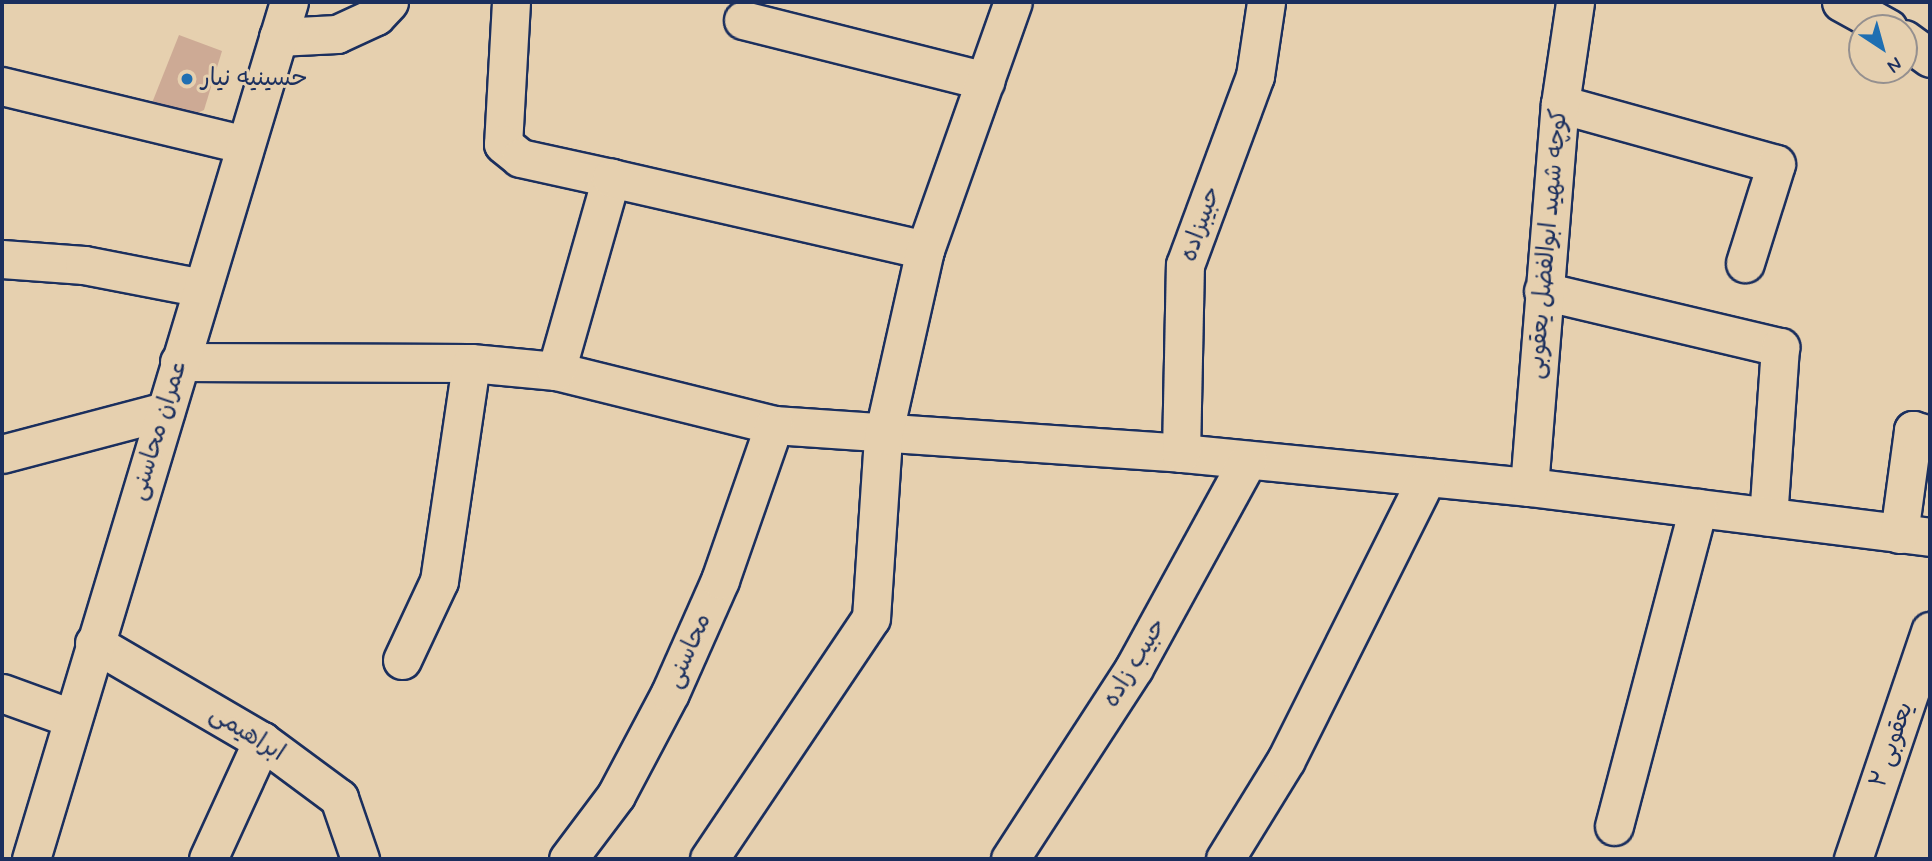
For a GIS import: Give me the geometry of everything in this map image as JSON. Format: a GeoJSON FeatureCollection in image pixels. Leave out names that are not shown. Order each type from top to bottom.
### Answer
{"type":"FeatureCollection","features":[{"type":"Feature","properties":{"kind":"street","name":"عمران محاسنی"},"geometry":{"type":"LineString","coordinates":[[31,859],[71,718],[289,2]]}},
{"type":"Feature","properties":{"kind":"street"},"geometry":{"type":"LineString","coordinates":[[278,37],[337,34],[376,16],[389,2]]}},
{"type":"Feature","properties":{"kind":"street"},"geometry":{"type":"LineString","coordinates":[[511,2],[503,144],[520,158],[925,250]]}},
{"type":"Feature","properties":{"kind":"street"},"geometry":{"type":"LineString","coordinates":[[709,859],[871,618],[883,436],[925,250],[1013,2]]}},
{"type":"Feature","properties":{"kind":"street","name":"حبیبزاده"},"geometry":{"type":"LineString","coordinates":[[1181,453],[1185,265],[1255,76],[1266,2]]}},
{"type":"Feature","properties":{"kind":"street","name":"کوچه شهید ابوالفضل یعقوبی"},"geometry":{"type":"LineString","coordinates":[[1530,487],[1543,291],[1560,104],[1575,2]]}},
{"type":"Feature","properties":{"kind":"street"},"geometry":{"type":"LineString","coordinates":[[1851,3],[1867,14]]}},
{"type":"Feature","properties":{"kind":"street"},"geometry":{"type":"LineString","coordinates":[[743,20],[985,81]]}},
{"type":"Feature","properties":{"kind":"street"},"geometry":{"type":"LineString","coordinates":[[2,86],[245,145]]}},
{"type":"Feature","properties":{"kind":"street"},"geometry":{"type":"LineString","coordinates":[[1560,104],[1776,164],[1745,263]]}},
{"type":"Feature","properties":{"kind":"street"},"geometry":{"type":"LineString","coordinates":[[556,371],[611,177]]}},
{"type":"Feature","properties":{"kind":"street"},"geometry":{"type":"LineString","coordinates":[[2,259],[84,265],[202,288]]}},
{"type":"Feature","properties":{"kind":"street"},"geometry":{"type":"LineString","coordinates":[[1543,291],[1780,347],[1768,517]]}},
{"type":"Feature","properties":{"kind":"street"},"geometry":{"type":"LineString","coordinates":[[179,362],[471,363],[556,371],[774,425],[883,436],[1181,453],[1530,487],[1915,535],[1913,430],[1930,435]]}},
{"type":"Feature","properties":{"kind":"street"},"geometry":{"type":"LineString","coordinates":[[402,660],[439,581],[471,363]]}},
{"type":"Feature","properties":{"kind":"street"},"geometry":{"type":"LineString","coordinates":[[2,454],[165,411]]}},
{"type":"Feature","properties":{"kind":"street","name":"محاسنی"},"geometry":{"type":"LineString","coordinates":[[568,859],[616,794],[670,693],[720,580],[774,425]]}},
{"type":"Feature","properties":{"kind":"street","name":"حبیب زاده"},"geometry":{"type":"LineString","coordinates":[[1010,859],[1134,668],[1248,460]]}},
{"type":"Feature","properties":{"kind":"street"},"geometry":{"type":"LineString","coordinates":[[1225,859],[1286,760],[1427,477]]}},
{"type":"Feature","properties":{"kind":"street"},"geometry":{"type":"LineString","coordinates":[[1614,826],[1698,508]]}},
{"type":"Feature","properties":{"kind":"street","name":"یعقوبی ۲"},"geometry":{"type":"LineString","coordinates":[[1853,859],[1930,631]]}},
{"type":"Feature","properties":{"kind":"street","name":"ابراهیمی"},"geometry":{"type":"LineString","coordinates":[[94,643],[262,741],[339,798],[360,859]]}},
{"type":"Feature","properties":{"kind":"street"},"geometry":{"type":"LineString","coordinates":[[2,693],[71,718]]}},
{"type":"Feature","properties":{"kind":"street"},"geometry":{"type":"LineString","coordinates":[[208,859],[262,741]]}},
{"type":"Feature","properties":{"kind":"building","name":"حسینیه نیار"},"geometry":{"type":"Polygon","coordinates":[[[179,35],[222,51],[204,110],[189,117],[150,108],[179,35]]]}},
{"type":"Feature","properties":{"kind":"place","name":"حسینیه نیار"},"geometry":{"type":"Point","coordinates":[187,79]}}]}
